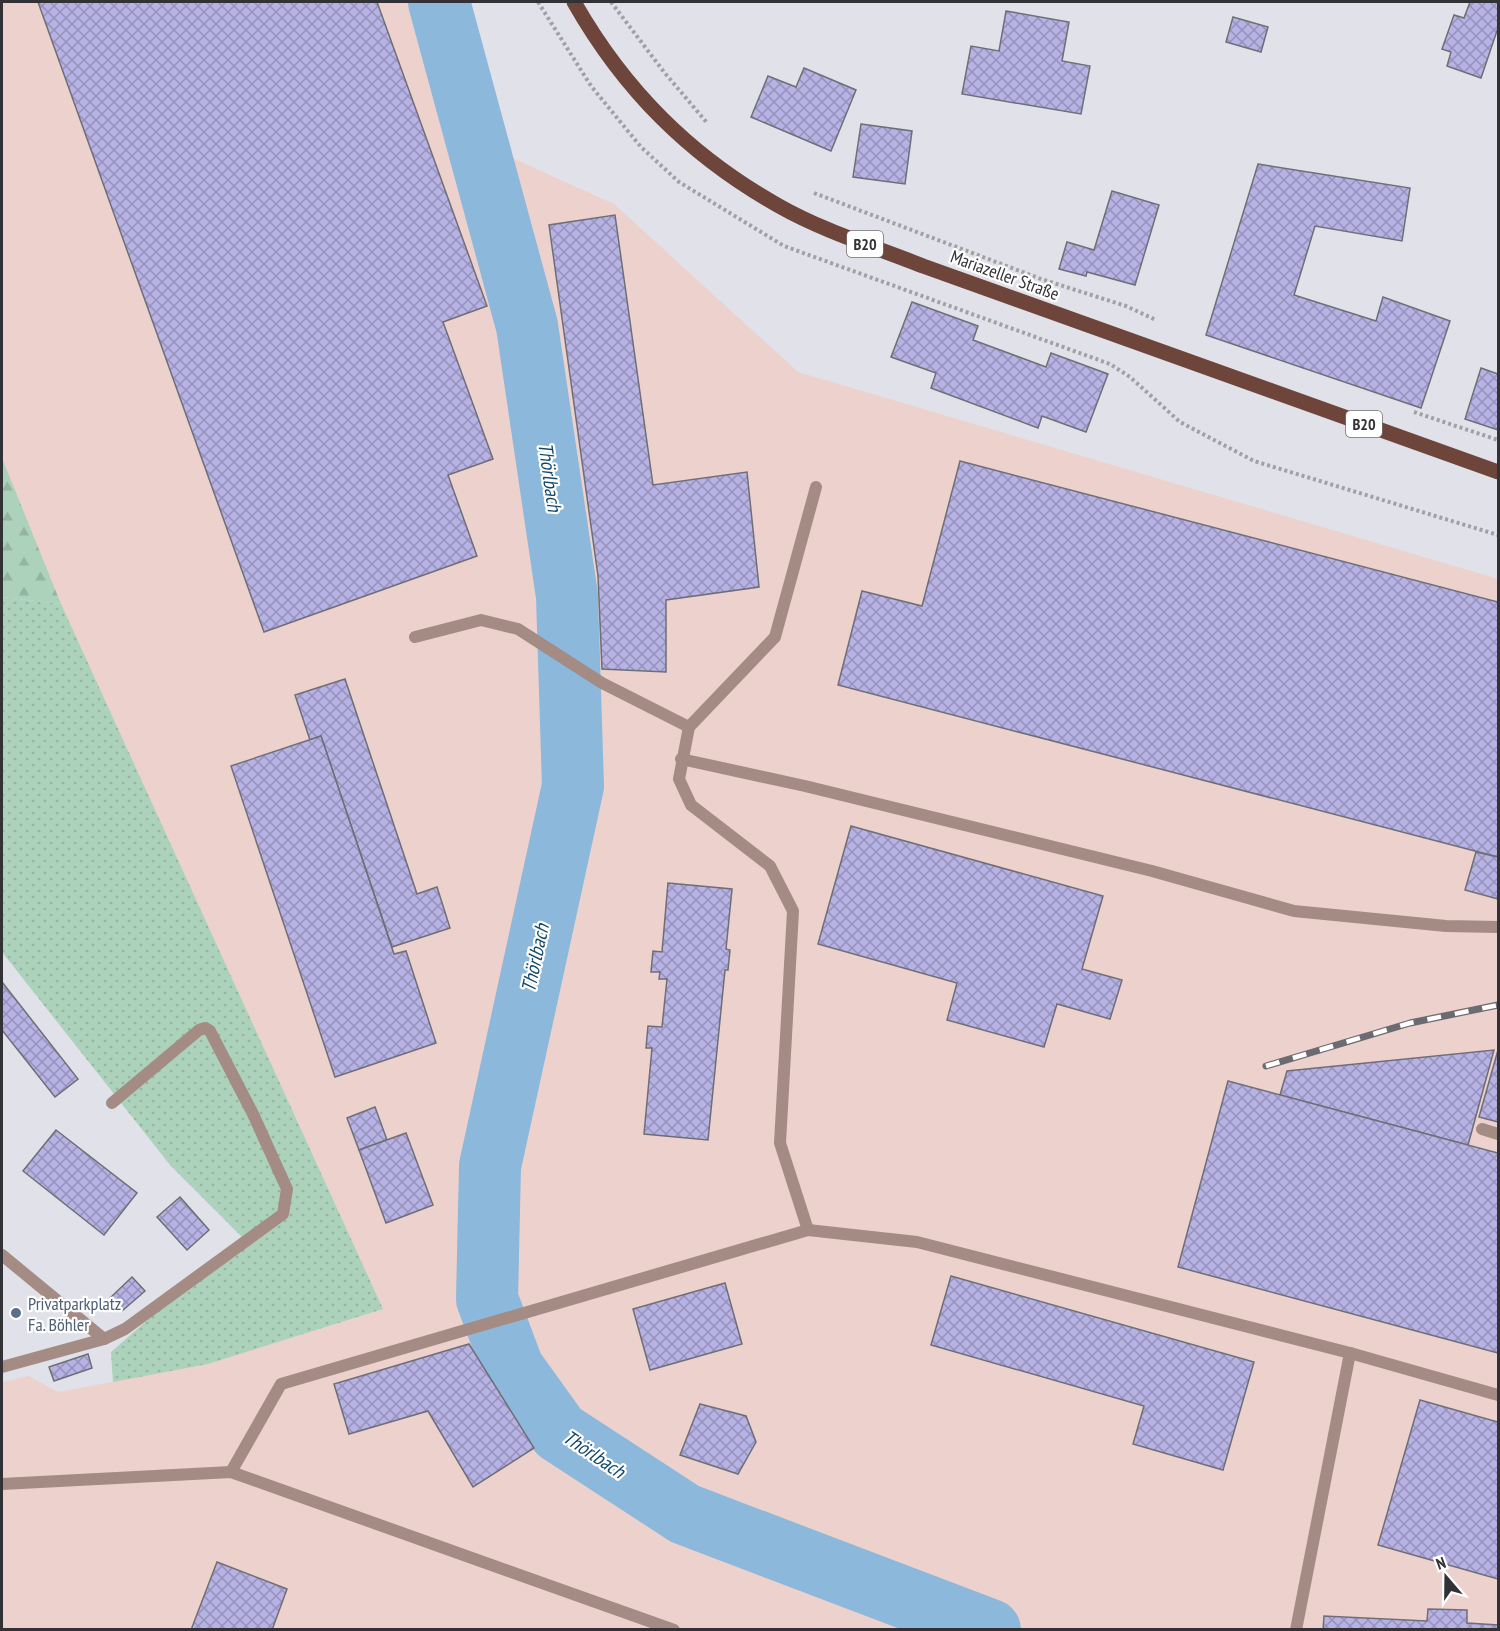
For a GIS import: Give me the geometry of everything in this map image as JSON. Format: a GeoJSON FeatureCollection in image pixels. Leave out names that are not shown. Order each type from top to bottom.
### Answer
{"type":"FeatureCollection","features":[{"type":"Feature","properties":{"kind":"main road","name":"Mariazeller Straße"},"geometry":{"type":"LineString","coordinates":[[574,2],[591,33],[664,123],[694,150],[780,207],[835,232],[922,266],[1498,472]]}},
{"type":"Feature","properties":{"kind":"street"},"geometry":{"type":"LineString","coordinates":[[808,1230],[780,1143],[793,911],[770,866],[691,805],[679,779],[681,759],[689,727],[775,637],[816,487]]}},
{"type":"Feature","properties":{"kind":"street"},"geometry":{"type":"LineString","coordinates":[[415,637],[481,620],[518,629],[602,683],[689,727]]}},
{"type":"Feature","properties":{"kind":"street"},"geometry":{"type":"LineString","coordinates":[[681,759],[805,786],[1152,871],[1294,911],[1446,926],[1498,927]]}},
{"type":"Feature","properties":{"kind":"street"},"geometry":{"type":"LineString","coordinates":[[2,1367],[104,1339],[125,1329],[283,1214],[288,1196],[287,1189],[253,1114],[210,1031],[199,1030],[112,1103]]}},
{"type":"Feature","properties":{"kind":"street"},"geometry":{"type":"LineString","coordinates":[[1482,1129],[1498,1134]]}},
{"type":"Feature","properties":{"kind":"street"},"geometry":{"type":"LineString","coordinates":[[231,1472],[281,1384],[458,1330],[808,1230],[917,1242],[1350,1353],[1498,1395]]}},
{"type":"Feature","properties":{"kind":"street"},"geometry":{"type":"LineString","coordinates":[[2,1255],[104,1339]]}},
{"type":"Feature","properties":{"kind":"street"},"geometry":{"type":"LineString","coordinates":[[1296,1629],[1350,1353]]}},
{"type":"Feature","properties":{"kind":"street"},"geometry":{"type":"LineString","coordinates":[[2,1484],[231,1472],[674,1629]]}},
{"type":"Feature","properties":{"kind":"path"},"geometry":{"type":"LineString","coordinates":[[612,2],[664,72],[716,131]]}},
{"type":"Feature","properties":{"kind":"path"},"geometry":{"type":"LineString","coordinates":[[810,192],[1021,271],[1126,306],[1164,324]]}},
{"type":"Feature","properties":{"kind":"path"},"geometry":{"type":"LineString","coordinates":[[1412,412],[1498,440]]}},
{"type":"Feature","properties":{"kind":"shaded area"},"geometry":{"type":"Polygon","coordinates":[[[2,2],[419,2],[495,150],[614,204],[798,372],[1498,579],[1498,1629],[2,1629],[2,1382],[29,1376],[58,1392],[208,1364],[383,1309],[48,577],[2,458],[2,2]]]}},
{"type":"Feature","properties":{"kind":"green space"},"geometry":{"type":"Polygon","coordinates":[[[2,458],[61,604],[2,597],[2,458]]]}},
{"type":"Feature","properties":{"kind":"green space"},"geometry":{"type":"Polygon","coordinates":[[[2,597],[61,604],[383,1309],[208,1364],[113,1382],[111,1352],[242,1237],[170,1165],[2,952],[2,597]]]}},
{"type":"Feature","properties":{"kind":"building"},"geometry":{"type":"Polygon","coordinates":[[[38,2],[377,2],[487,306],[443,322],[493,459],[448,475],[477,556],[264,632],[38,2]]]}},
{"type":"Feature","properties":{"kind":"building"},"geometry":{"type":"Polygon","coordinates":[[[1470,2],[1498,2],[1498,28],[1481,78],[1447,66],[1451,52],[1442,49],[1454,15],[1464,18],[1470,2]]]}},
{"type":"Feature","properties":{"kind":"building"},"geometry":{"type":"Polygon","coordinates":[[[1006,11],[1069,22],[1062,61],[1090,66],[1081,114],[962,94],[971,46],[999,51],[1006,11]]]}},
{"type":"Feature","properties":{"kind":"building"},"geometry":{"type":"Polygon","coordinates":[[[1233,17],[1268,27],[1261,52],[1226,42],[1233,17]]]}},
{"type":"Feature","properties":{"kind":"building"},"geometry":{"type":"Polygon","coordinates":[[[804,68],[856,90],[831,151],[751,117],[768,76],[796,87],[804,68]]]}},
{"type":"Feature","properties":{"kind":"building"},"geometry":{"type":"Polygon","coordinates":[[[861,124],[912,131],[905,184],[853,177],[861,124]]]}},
{"type":"Feature","properties":{"kind":"building"},"geometry":{"type":"Polygon","coordinates":[[[1258,164],[1410,188],[1402,241],[1315,226],[1294,295],[1376,321],[1383,297],[1450,321],[1421,408],[1206,335],[1258,164]]]}},
{"type":"Feature","properties":{"kind":"building"},"geometry":{"type":"Polygon","coordinates":[[[1112,191],[1159,205],[1135,285],[1087,272],[1086,276],[1059,269],[1067,242],[1094,250],[1112,191]]]}},
{"type":"Feature","properties":{"kind":"building"},"geometry":{"type":"Polygon","coordinates":[[[615,215],[653,485],[747,472],[759,587],[666,600],[666,672],[602,669],[598,576],[549,225],[615,215]]]}},
{"type":"Feature","properties":{"kind":"building"},"geometry":{"type":"Polygon","coordinates":[[[912,302],[978,326],[973,340],[1046,367],[1051,353],[1108,374],[1086,432],[1042,416],[1038,428],[931,388],[936,373],[891,357],[912,302]]]}},
{"type":"Feature","properties":{"kind":"building"},"geometry":{"type":"Polygon","coordinates":[[[1481,368],[1498,374],[1498,430],[1465,419],[1481,368]]]}},
{"type":"Feature","properties":{"kind":"building"},"geometry":{"type":"Polygon","coordinates":[[[960,461],[1498,602],[1498,857],[838,685],[862,591],[922,606],[960,461]]]}},
{"type":"Feature","properties":{"kind":"building"},"geometry":{"type":"Polygon","coordinates":[[[345,679],[417,894],[437,887],[450,928],[392,947],[321,736],[310,740],[295,695],[345,679]]]}},
{"type":"Feature","properties":{"kind":"building"},"geometry":{"type":"Polygon","coordinates":[[[321,736],[394,954],[406,951],[436,1043],[335,1077],[231,766],[321,736]]]}},
{"type":"Feature","properties":{"kind":"building"},"geometry":{"type":"Polygon","coordinates":[[[851,826],[1103,896],[1082,969],[1122,980],[1110,1019],[1057,1004],[1044,1047],[947,1020],[957,983],[818,944],[851,826]]]}},
{"type":"Feature","properties":{"kind":"building"},"geometry":{"type":"Polygon","coordinates":[[[1476,852],[1498,857],[1498,899],[1465,890],[1476,852]]]}},
{"type":"Feature","properties":{"kind":"building"},"geometry":{"type":"Polygon","coordinates":[[[668,883],[732,889],[726,949],[730,950],[728,970],[725,970],[708,1140],[644,1134],[652,1048],[646,1048],[648,1026],[662,1027],[667,979],[659,979],[660,972],[651,972],[653,951],[662,952],[668,883]]]}},
{"type":"Feature","properties":{"kind":"building"},"geometry":{"type":"Polygon","coordinates":[[[2,982],[78,1079],[55,1097],[2,1030],[2,982]]]}},
{"type":"Feature","properties":{"kind":"building"},"geometry":{"type":"Polygon","coordinates":[[[1494,1050],[1468,1145],[1280,1095],[1287,1071],[1494,1050]]]}},
{"type":"Feature","properties":{"kind":"building"},"geometry":{"type":"Polygon","coordinates":[[[1498,1050],[1498,1122],[1479,1117],[1498,1050]]]}},
{"type":"Feature","properties":{"kind":"building"},"geometry":{"type":"Polygon","coordinates":[[[1228,1081],[1498,1153],[1498,1353],[1178,1267],[1228,1081]]]}},
{"type":"Feature","properties":{"kind":"building"},"geometry":{"type":"Polygon","coordinates":[[[375,1107],[387,1140],[359,1150],[347,1118],[375,1107]]]}},
{"type":"Feature","properties":{"kind":"building"},"geometry":{"type":"Polygon","coordinates":[[[56,1130],[137,1193],[104,1235],[23,1171],[56,1130]]]}},
{"type":"Feature","properties":{"kind":"building"},"geometry":{"type":"Polygon","coordinates":[[[406,1133],[433,1205],[386,1223],[359,1150],[406,1133]]]}},
{"type":"Feature","properties":{"kind":"building"},"geometry":{"type":"Polygon","coordinates":[[[180,1197],[209,1230],[187,1250],[157,1217],[180,1197]]]}},
{"type":"Feature","properties":{"kind":"building"},"geometry":{"type":"Polygon","coordinates":[[[951,1276],[1254,1362],[1223,1470],[1133,1444],[1144,1406],[931,1345],[951,1276]]]}},
{"type":"Feature","properties":{"kind":"building"},"geometry":{"type":"Polygon","coordinates":[[[132,1277],[145,1291],[122,1311],[110,1298],[132,1277]]]}},
{"type":"Feature","properties":{"kind":"building"},"geometry":{"type":"Polygon","coordinates":[[[725,1283],[742,1344],[650,1370],[633,1309],[725,1283]]]}},
{"type":"Feature","properties":{"kind":"building"},"geometry":{"type":"Polygon","coordinates":[[[469,1344],[534,1448],[473,1487],[428,1411],[349,1434],[334,1384],[469,1344]]]}},
{"type":"Feature","properties":{"kind":"building"},"geometry":{"type":"Polygon","coordinates":[[[88,1354],[92,1368],[54,1381],[49,1367],[88,1354]]]}},
{"type":"Feature","properties":{"kind":"building"},"geometry":{"type":"Polygon","coordinates":[[[1420,1400],[1498,1422],[1498,1579],[1378,1545],[1420,1400]]]}},
{"type":"Feature","properties":{"kind":"building"},"geometry":{"type":"Polygon","coordinates":[[[700,1404],[746,1416],[756,1442],[738,1474],[680,1455],[700,1404]]]}},
{"type":"Feature","properties":{"kind":"building"},"geometry":{"type":"Polygon","coordinates":[[[217,1562],[287,1589],[272,1630],[191,1630],[217,1562]]]}},
{"type":"Feature","properties":{"kind":"building"},"geometry":{"type":"Polygon","coordinates":[[[1428,1609],[1467,1610],[1467,1623],[1498,1625],[1498,1630],[1323,1630],[1324,1616],[1427,1621],[1428,1609]]]}},
{"type":"Feature","properties":{"kind":"waterway","name":"Thörlbach"},"geometry":{"type":"LineString","coordinates":[[439,2],[527,326],[567,596],[573,786],[490,1166],[487,1299],[513,1368],[559,1432],[685,1514],[990,1630]]}},
{"type":"Feature","properties":{"kind":"railway"},"geometry":{"type":"LineString","coordinates":[[1266,1066],[1410,1023],[1498,1005]]}},
{"type":"Feature","properties":{"kind":"place","name":"Privatparkplatz Fa. Böhler"},"geometry":{"type":"Point","coordinates":[16,1313]}}]}
